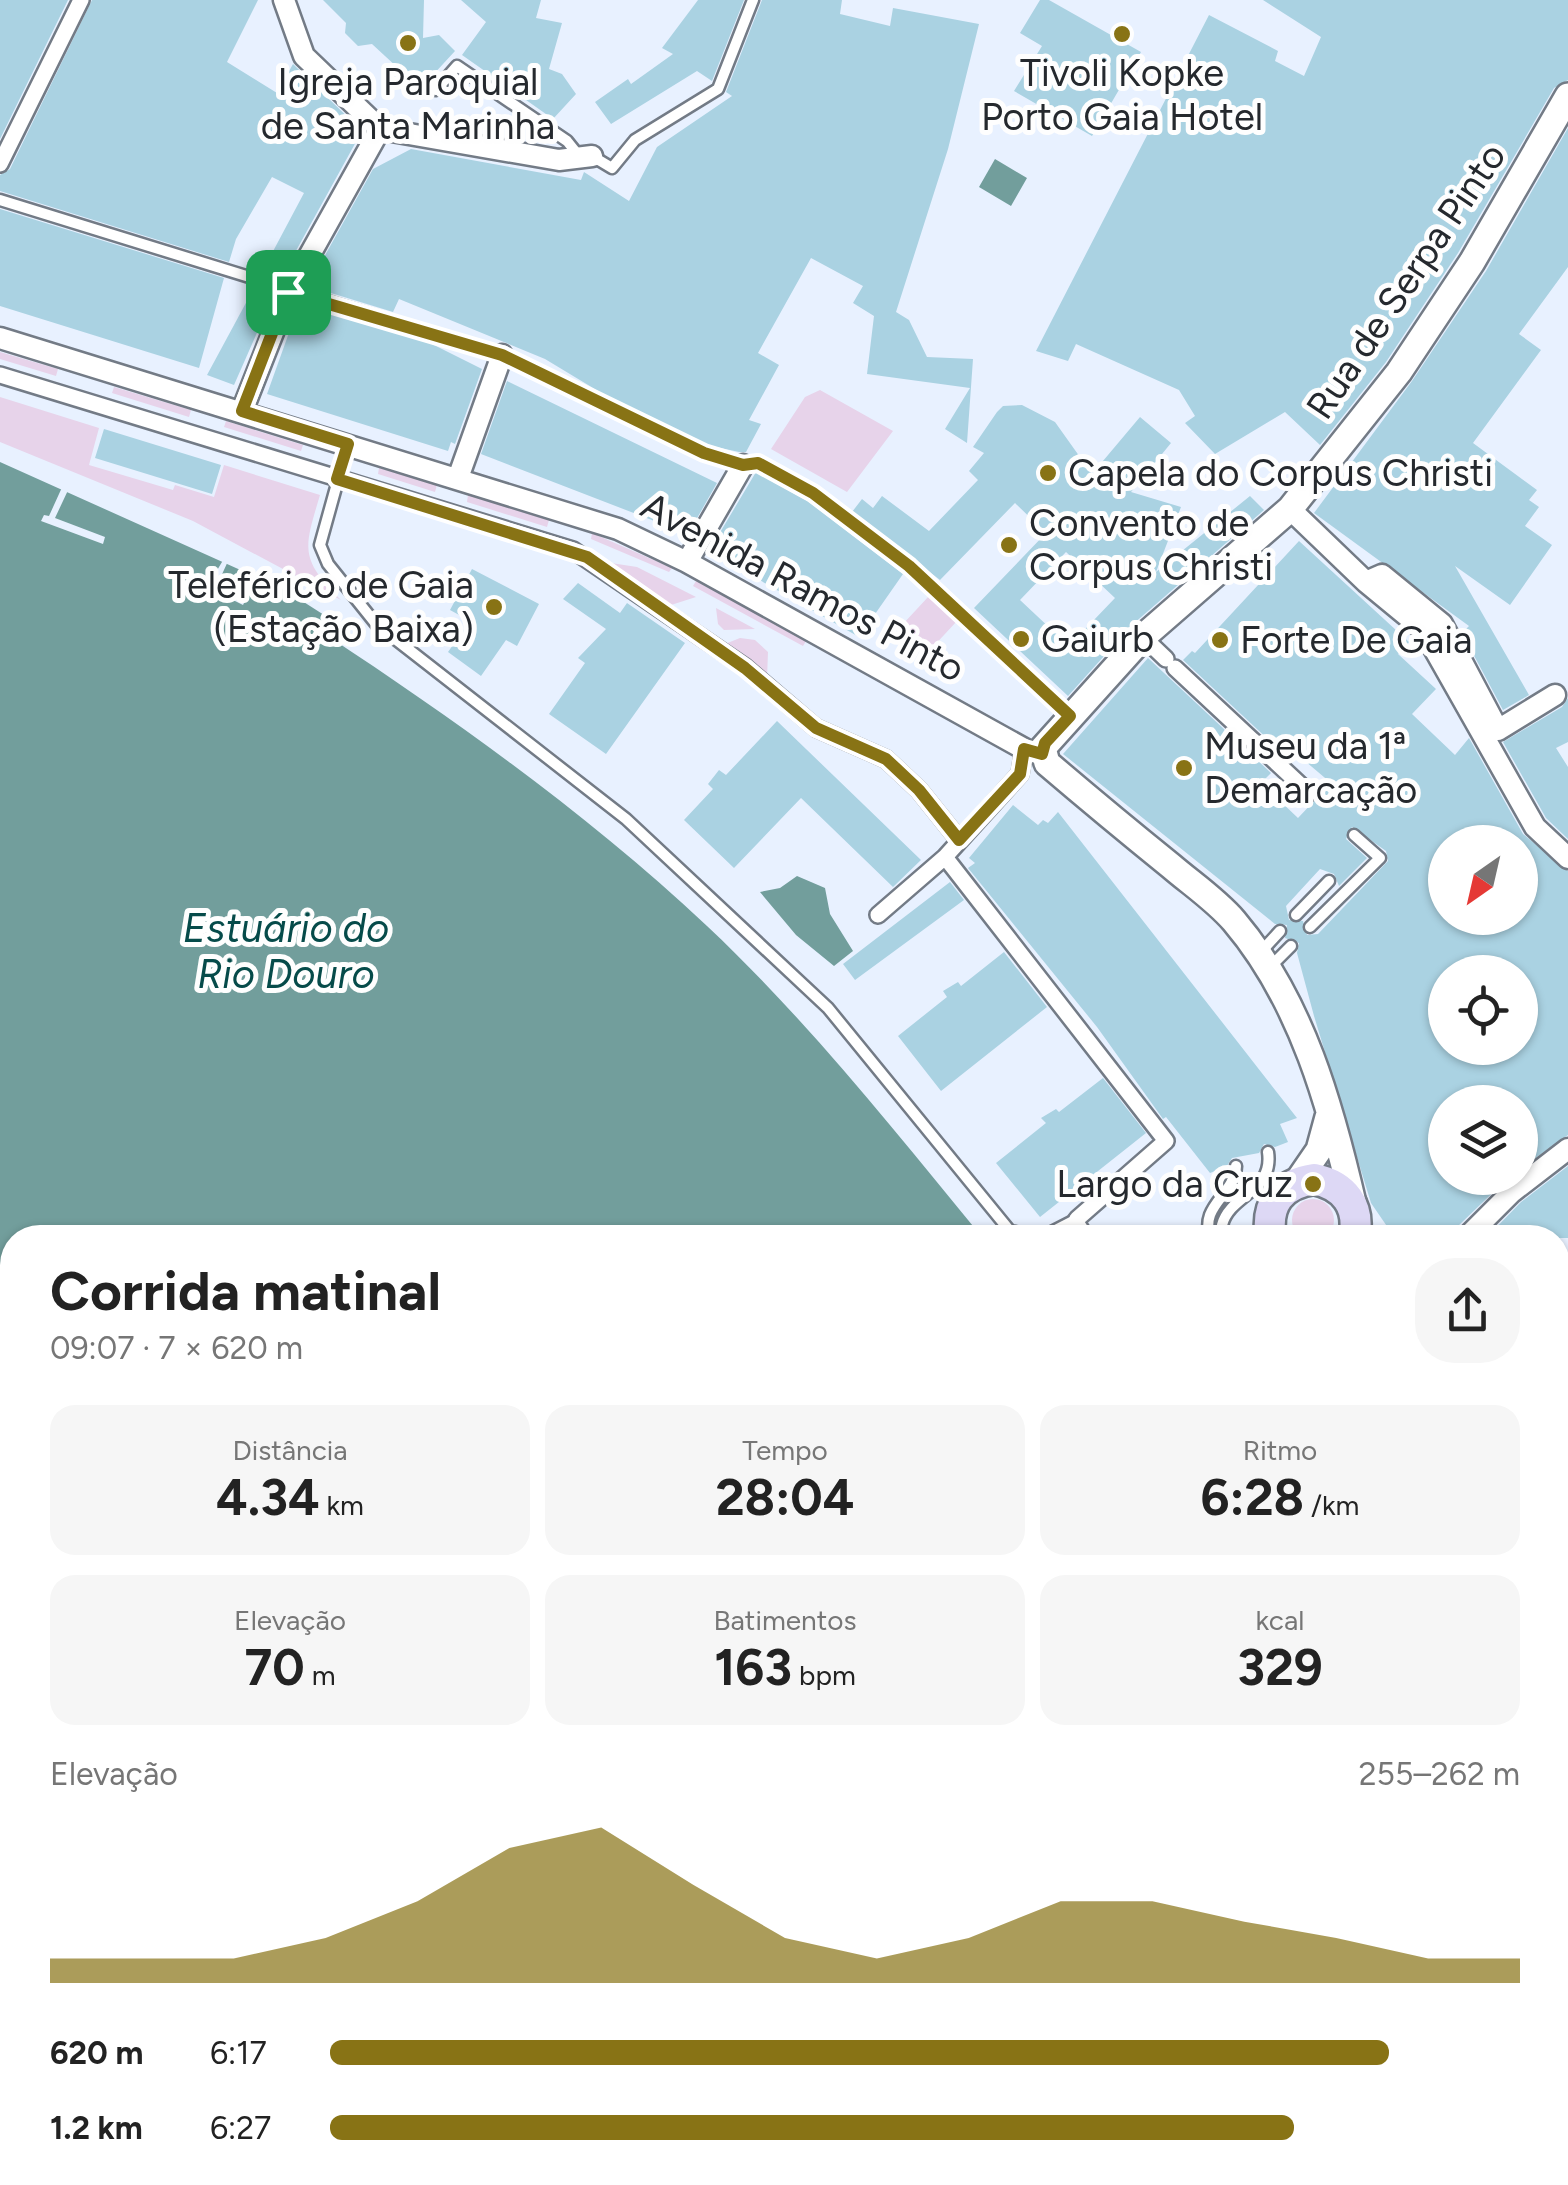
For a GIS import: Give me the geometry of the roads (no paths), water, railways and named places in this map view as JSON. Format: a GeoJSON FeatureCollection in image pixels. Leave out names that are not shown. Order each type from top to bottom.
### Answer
{"type":"FeatureCollection","features":[{"type":"Feature","properties":{"kind":"main road"},"geometry":{"type":"LineString","coordinates":[[1271,1225],[1272,1205],[1296,1182],[1330,1182],[1355,1225]]}},
{"type":"Feature","properties":{"kind":"street"},"geometry":{"type":"LineString","coordinates":[[0,164],[81,0]]}},
{"type":"Feature","properties":{"kind":"street"},"geometry":{"type":"LineString","coordinates":[[284,0],[304,56],[380,128],[559,160],[586,157]]}},
{"type":"Feature","properties":{"kind":"street","name":"Rua de Serpa Pinto"},"geometry":{"type":"LineString","coordinates":[[1033,751],[1045,743],[1143,637],[1290,509],[1399,372],[1472,262],[1568,96]]}},
{"type":"Feature","properties":{"kind":"street"},"geometry":{"type":"LineString","coordinates":[[242,411],[288,292],[380,128]]}},
{"type":"Feature","properties":{"kind":"street","name":"Avenida Ramos Pinto"},"geometry":{"type":"LineString","coordinates":[[0,338],[618,529],[687,562],[1033,751],[1220,906],[1262,963],[1308,1042],[1328,1117],[1338,1133],[1356,1225]]}},
{"type":"Feature","properties":{"kind":"street"},"geometry":{"type":"LineString","coordinates":[[458,478],[502,355]]}},
{"type":"Feature","properties":{"kind":"street"},"geometry":{"type":"LineString","coordinates":[[0,375],[587,557],[745,668],[816,728],[886,759],[919,790],[959,840]]}},
{"type":"Feature","properties":{"kind":"street"},"geometry":{"type":"LineString","coordinates":[[687,562],[743,465]]}},
{"type":"Feature","properties":{"kind":"street"},"geometry":{"type":"LineString","coordinates":[[1290,509],[1366,582],[1423,628],[1534,827],[1568,858]]}},
{"type":"Feature","properties":{"kind":"street"},"geometry":{"type":"LineString","coordinates":[[1366,582],[1382,575],[1442,624],[1498,730],[1556,695]]}},
{"type":"Feature","properties":{"kind":"street"},"geometry":{"type":"LineString","coordinates":[[1143,637],[1309,793]]}},
{"type":"Feature","properties":{"kind":"street"},"geometry":{"type":"LineString","coordinates":[[878,915],[946,858],[1020,774],[1033,751]]}},
{"type":"Feature","properties":{"kind":"street"},"geometry":{"type":"LineString","coordinates":[[946,858],[1166,1141],[1077,1219]]}},
{"type":"Feature","properties":{"kind":"street"},"geometry":{"type":"LineString","coordinates":[[1296,1182],[1319,1150],[1328,1117]]}},
{"type":"Feature","properties":{"kind":"street"},"geometry":{"type":"LineString","coordinates":[[1479,1225],[1512,1192],[1568,1148]]}},
{"type":"Feature","properties":{"kind":"lane"},"geometry":{"type":"LineString","coordinates":[[436,90],[458,66],[586,157],[612,168],[634,140],[718,88],[753,0]]}},
{"type":"Feature","properties":{"kind":"lane"},"geometry":{"type":"LineString","coordinates":[[0,200],[502,355],[704,453],[743,465],[758,463],[813,493],[909,566],[1070,716]]}},
{"type":"Feature","properties":{"kind":"lane"},"geometry":{"type":"LineString","coordinates":[[348,444],[320,545],[328,564],[376,624],[626,819],[828,1008],[1005,1225]]}},
{"type":"Feature","properties":{"kind":"lane"},"geometry":{"type":"LineString","coordinates":[[1310,927],[1380,858],[1354,835]]}},
{"type":"Feature","properties":{"kind":"lane"},"geometry":{"type":"LineString","coordinates":[[1296,915],[1329,880]]}},
{"type":"Feature","properties":{"kind":"lane"},"geometry":{"type":"LineString","coordinates":[[1262,963],[1280,932]]}},
{"type":"Feature","properties":{"kind":"lane"},"geometry":{"type":"LineString","coordinates":[[1262,963],[1291,946]]}},
{"type":"Feature","properties":{"kind":"lane"},"geometry":{"type":"LineString","coordinates":[[1222,1225],[1225,1213],[1258,1188],[1270,1167],[1268,1152]]}},
{"type":"Feature","properties":{"kind":"lane"},"geometry":{"type":"LineString","coordinates":[[1206,1225],[1209,1212],[1236,1180],[1236,1166]]}},
{"type":"Feature","properties":{"kind":"lane"},"geometry":{"type":"LineString","coordinates":[[1065,1225],[1077,1219],[1081,1225]]}},
{"type":"Feature","properties":{"kind":"water"},"geometry":{"type":"Polygon","coordinates":[[[995,159],[1027,178],[1011,206],[979,187],[995,159]]]}},
{"type":"Feature","properties":{"kind":"water","name":"Estuário do Rio Douro"},"geometry":{"type":"Polygon","coordinates":[[[0,462],[285,590],[335,622],[328,636],[524,773],[707,926],[815,1038],[972,1225],[0,1225],[0,462]]]}},
{"type":"Feature","properties":{"kind":"water"},"geometry":{"type":"Polygon","coordinates":[[[797,876],[825,888],[830,914],[853,951],[834,966],[796,935],[760,892],[780,888],[797,876]]]}},
{"type":"Feature","properties":{"kind":"place","name":"Tivoli Kopke Porto Gaia Hotel"},"geometry":{"type":"Point","coordinates":[1122,34]}},
{"type":"Feature","properties":{"kind":"place","name":"Igreja Paroquial de Santa Marinha"},"geometry":{"type":"Point","coordinates":[408,43]}},
{"type":"Feature","properties":{"kind":"place","name":"Capela do Corpus Christi"},"geometry":{"type":"Point","coordinates":[1048,473]}},
{"type":"Feature","properties":{"kind":"place","name":"Convento de Corpus Christi"},"geometry":{"type":"Point","coordinates":[1009,545]}},
{"type":"Feature","properties":{"kind":"place","name":"Teleférico de Gaia (Estação Baixa)"},"geometry":{"type":"Point","coordinates":[494,607]}},
{"type":"Feature","properties":{"kind":"place","name":"Gaiurb"},"geometry":{"type":"Point","coordinates":[1021,639]}},
{"type":"Feature","properties":{"kind":"place","name":"Forte De Gaia"},"geometry":{"type":"Point","coordinates":[1220,640]}},
{"type":"Feature","properties":{"kind":"place","name":"Museu da 1ª Demarcação"},"geometry":{"type":"Point","coordinates":[1184,768]}},
{"type":"Feature","properties":{"kind":"place","name":"Largo da Cruz"},"geometry":{"type":"Point","coordinates":[1313,1184]}}]}
